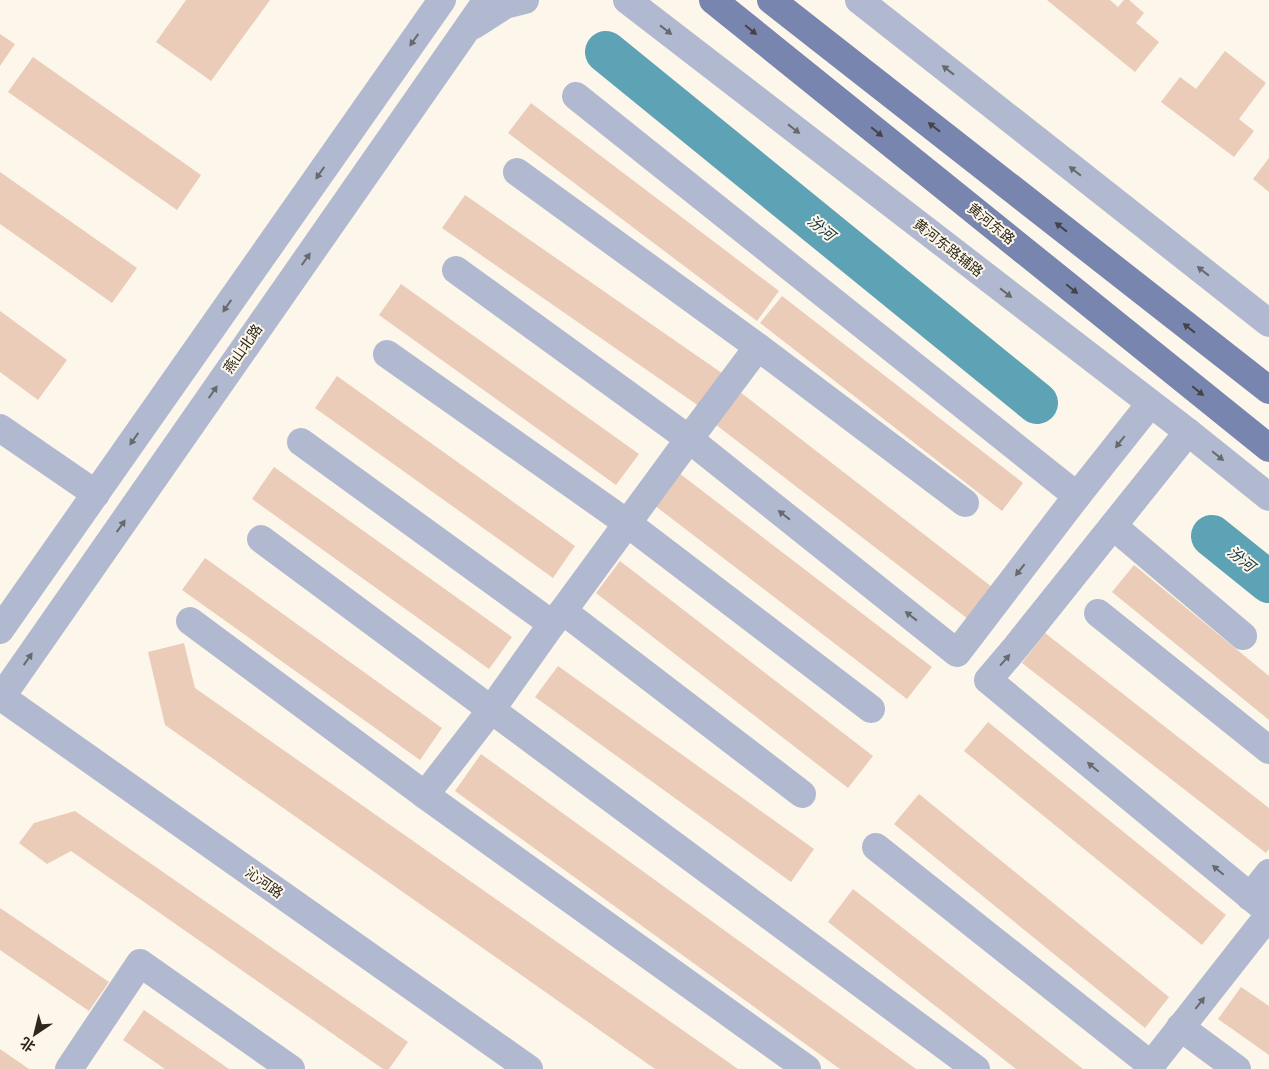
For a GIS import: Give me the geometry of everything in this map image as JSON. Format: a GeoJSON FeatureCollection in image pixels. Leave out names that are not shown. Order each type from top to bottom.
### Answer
{"type":"FeatureCollection","features":[{"type":"Feature","properties":{"kind":"main road"},"geometry":{"type":"LineString","coordinates":[[772,0],[1269,390]]}},
{"type":"Feature","properties":{"kind":"main road","name":"黄河东路"},"geometry":{"type":"LineString","coordinates":[[710,2],[1269,448]]}},
{"type":"Feature","properties":{"kind":"street","name":"燕山北路"},"geometry":{"type":"LineString","coordinates":[[0,697],[487,0]]}},
{"type":"Feature","properties":{"kind":"street"},"geometry":{"type":"LineString","coordinates":[[464,31],[505,5],[525,0]]}},
{"type":"Feature","properties":{"kind":"street","name":"黄河东路辅路"},"geometry":{"type":"LineString","coordinates":[[627,0],[1188,432],[1269,497]]}},
{"type":"Feature","properties":{"kind":"street"},"geometry":{"type":"LineString","coordinates":[[859,0],[1269,323]]}},
{"type":"Feature","properties":{"kind":"street"},"geometry":{"type":"LineString","coordinates":[[0,630],[438,3]]}},
{"type":"Feature","properties":{"kind":"street"},"geometry":{"type":"LineString","coordinates":[[576,96],[1077,496]]}},
{"type":"Feature","properties":{"kind":"street"},"geometry":{"type":"LineString","coordinates":[[517,172],[758,347],[965,503]]}},
{"type":"Feature","properties":{"kind":"street"},"geometry":{"type":"LineString","coordinates":[[456,270],[689,439],[957,653],[1150,404]]}},
{"type":"Feature","properties":{"kind":"street"},"geometry":{"type":"LineString","coordinates":[[426,795],[491,710],[758,347]]}},
{"type":"Feature","properties":{"kind":"street"},"geometry":{"type":"LineString","coordinates":[[387,354],[627,523],[871,709]]}},
{"type":"Feature","properties":{"kind":"street"},"geometry":{"type":"LineString","coordinates":[[0,428],[96,494]]}},
{"type":"Feature","properties":{"kind":"street"},"geometry":{"type":"LineString","coordinates":[[1188,432],[988,680],[1263,908]]}},
{"type":"Feature","properties":{"kind":"street"},"geometry":{"type":"LineString","coordinates":[[301,442],[558,618],[802,794]]}},
{"type":"Feature","properties":{"kind":"street"},"geometry":{"type":"LineString","coordinates":[[1113,526],[1243,636]]}},
{"type":"Feature","properties":{"kind":"street"},"geometry":{"type":"LineString","coordinates":[[261,538],[976,1069]]}},
{"type":"Feature","properties":{"kind":"street"},"geometry":{"type":"LineString","coordinates":[[1098,613],[1269,750]]}},
{"type":"Feature","properties":{"kind":"street"},"geometry":{"type":"LineString","coordinates":[[190,621],[426,795],[807,1069]]}},
{"type":"Feature","properties":{"kind":"street","name":"沁河路"},"geometry":{"type":"LineString","coordinates":[[0,697],[529,1069]]}},
{"type":"Feature","properties":{"kind":"street"},"geometry":{"type":"LineString","coordinates":[[876,847],[1150,1067],[1263,908],[1269,873]]}},
{"type":"Feature","properties":{"kind":"street"},"geometry":{"type":"LineString","coordinates":[[69,1069],[140,964],[291,1069]]}},
{"type":"Feature","properties":{"kind":"street"},"geometry":{"type":"LineString","coordinates":[[1180,1027],[1237,1069]]}},
{"type":"Feature","properties":{"kind":"building"},"geometry":{"type":"Polygon","coordinates":[[[186,0],[270,0],[211,81],[156,42],[186,0]]]}},
{"type":"Feature","properties":{"kind":"building"},"geometry":{"type":"Polygon","coordinates":[[[1047,0],[1110,0],[1118,7],[1124,0],[1129,0],[1144,13],[1136,23],[1159,42],[1135,72],[1047,0]]]}},
{"type":"Feature","properties":{"kind":"building"},"geometry":{"type":"Polygon","coordinates":[[[0,34],[15,44],[0,66],[0,34]]]}},
{"type":"Feature","properties":{"kind":"building"},"geometry":{"type":"Polygon","coordinates":[[[1225,51],[1266,83],[1239,119],[1254,131],[1234,157],[1161,102],[1180,77],[1196,89],[1225,51]]]}},
{"type":"Feature","properties":{"kind":"building"},"geometry":{"type":"Polygon","coordinates":[[[33,57],[201,175],[177,210],[8,92],[33,57]]]}},
{"type":"Feature","properties":{"kind":"building"},"geometry":{"type":"Polygon","coordinates":[[[531,103],[779,291],[757,321],[508,133],[531,103]]]}},
{"type":"Feature","properties":{"kind":"building"},"geometry":{"type":"Polygon","coordinates":[[[1269,158],[1269,192],[1253,179],[1269,158]]]}},
{"type":"Feature","properties":{"kind":"building"},"geometry":{"type":"Polygon","coordinates":[[[0,172],[137,268],[112,303],[0,224],[0,172]]]}},
{"type":"Feature","properties":{"kind":"building"},"geometry":{"type":"Polygon","coordinates":[[[465,195],[729,378],[706,411],[442,228],[465,195]]]}},
{"type":"Feature","properties":{"kind":"building"},"geometry":{"type":"Polygon","coordinates":[[[401,284],[639,454],[616,485],[379,315],[401,284]]]}},
{"type":"Feature","properties":{"kind":"building"},"geometry":{"type":"Polygon","coordinates":[[[782,296],[1023,483],[1002,511],[760,323],[782,296]]]}},
{"type":"Feature","properties":{"kind":"building"},"geometry":{"type":"Polygon","coordinates":[[[0,311],[67,360],[38,400],[0,372],[0,311]]]}},
{"type":"Feature","properties":{"kind":"building"},"geometry":{"type":"Polygon","coordinates":[[[337,376],[575,546],[553,578],[315,408],[337,376]]]}},
{"type":"Feature","properties":{"kind":"building"},"geometry":{"type":"Polygon","coordinates":[[[740,392],[992,587],[968,619],[715,424],[740,392]]]}},
{"type":"Feature","properties":{"kind":"building"},"geometry":{"type":"Polygon","coordinates":[[[274,467],[512,637],[489,669],[252,499],[274,467]]]}},
{"type":"Feature","properties":{"kind":"building"},"geometry":{"type":"Polygon","coordinates":[[[679,473],[932,667],[907,699],[654,505],[679,473]]]}},
{"type":"Feature","properties":{"kind":"building"},"geometry":{"type":"Polygon","coordinates":[[[205,558],[442,728],[420,760],[182,590],[205,558]]]}},
{"type":"Feature","properties":{"kind":"building"},"geometry":{"type":"Polygon","coordinates":[[[620,561],[873,756],[848,788],[596,593],[620,561]]]}},
{"type":"Feature","properties":{"kind":"building"},"geometry":{"type":"Polygon","coordinates":[[[1134,565],[1269,676],[1269,720],[1112,592],[1134,565]]]}},
{"type":"Feature","properties":{"kind":"building"},"geometry":{"type":"Polygon","coordinates":[[[1045,633],[1269,808],[1269,849],[1266,853],[1022,663],[1045,633]]]}},
{"type":"Feature","properties":{"kind":"building"},"geometry":{"type":"Polygon","coordinates":[[[184,643],[195,688],[738,1069],[655,1069],[165,725],[148,652],[184,643]]]}},
{"type":"Feature","properties":{"kind":"building"},"geometry":{"type":"Polygon","coordinates":[[[558,666],[814,849],[791,882],[535,697],[558,666]]]}},
{"type":"Feature","properties":{"kind":"building"},"geometry":{"type":"Polygon","coordinates":[[[988,722],[1226,915],[1202,945],[964,751],[988,722]]]}},
{"type":"Feature","properties":{"kind":"building"},"geometry":{"type":"Polygon","coordinates":[[[481,754],[916,1069],[840,1069],[455,791],[481,754]]]}},
{"type":"Feature","properties":{"kind":"building"},"geometry":{"type":"Polygon","coordinates":[[[919,794],[1169,997],[1145,1028],[894,824],[919,794]]]}},
{"type":"Feature","properties":{"kind":"building"},"geometry":{"type":"Polygon","coordinates":[[[75,811],[408,1042],[389,1069],[383,1069],[71,851],[47,864],[19,843],[34,823],[75,811]]]}},
{"type":"Feature","properties":{"kind":"building"},"geometry":{"type":"Polygon","coordinates":[[[853,889],[1083,1069],[1016,1069],[828,922],[853,889]]]}},
{"type":"Feature","properties":{"kind":"building"},"geometry":{"type":"Polygon","coordinates":[[[0,908],[109,982],[89,1011],[0,950],[0,908]]]}},
{"type":"Feature","properties":{"kind":"building"},"geometry":{"type":"Polygon","coordinates":[[[1241,987],[1269,1006],[1269,1055],[1218,1019],[1241,987]]]}},
{"type":"Feature","properties":{"kind":"building"},"geometry":{"type":"Polygon","coordinates":[[[144,1010],[229,1069],[165,1069],[123,1040],[144,1010]]]}},
{"type":"Feature","properties":{"kind":"building"},"geometry":{"type":"Polygon","coordinates":[[[0,1049],[29,1069],[0,1069],[0,1049]]]}},
{"type":"Feature","properties":{"kind":"waterway","name":"汾河"},"geometry":{"type":"LineString","coordinates":[[606,52],[1037,403]]}},
{"type":"Feature","properties":{"kind":"waterway","name":"汾河"},"geometry":{"type":"LineString","coordinates":[[1212,536],[1269,582]]}}]}
